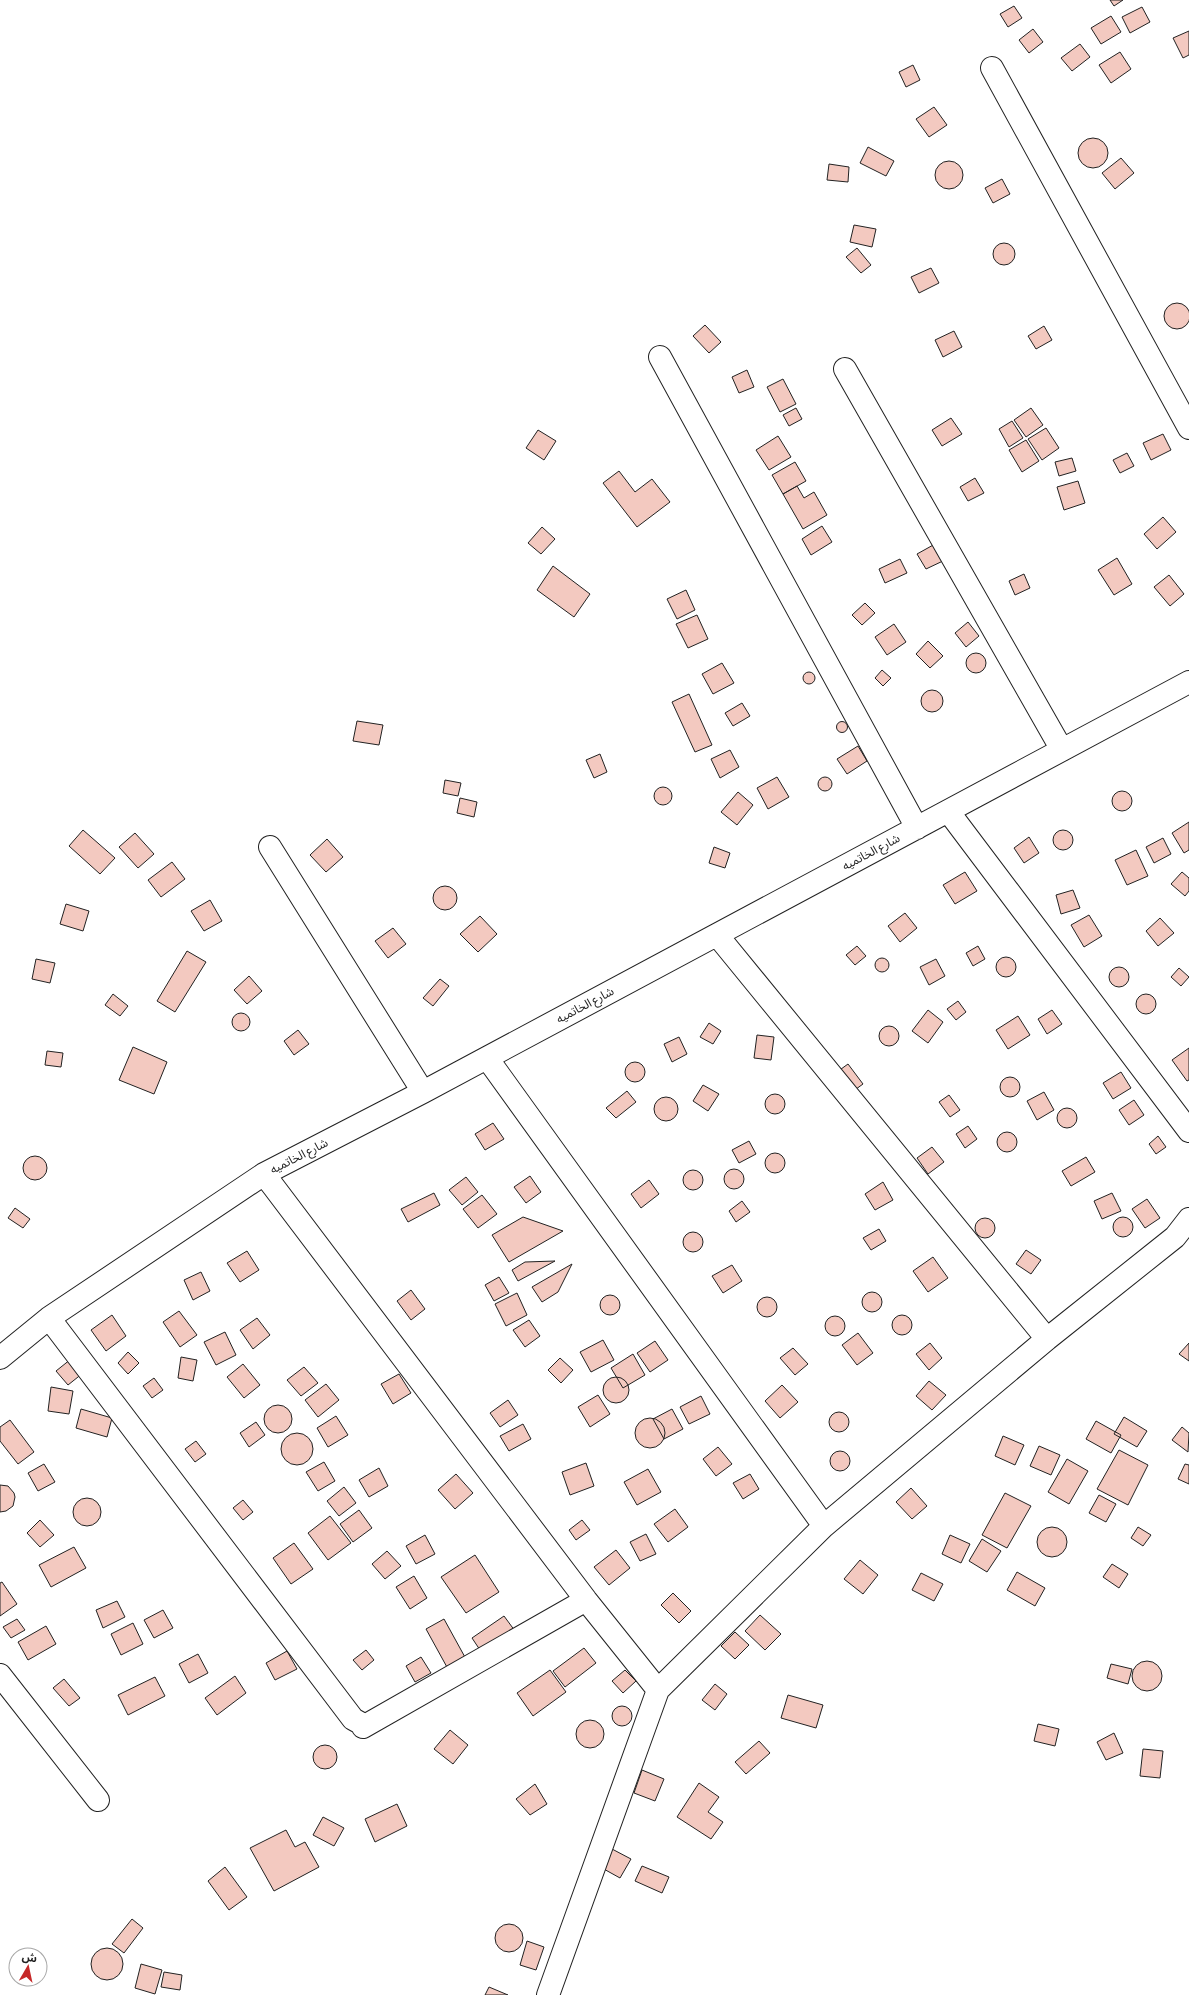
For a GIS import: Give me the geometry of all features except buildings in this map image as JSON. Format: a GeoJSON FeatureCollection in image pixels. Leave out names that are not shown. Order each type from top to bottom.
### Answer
{"type":"FeatureCollection","features":[{"type":"Feature","properties":{"kind":"street"},"geometry":{"type":"LineString","coordinates":[[992,68],[1189,428]]}},
{"type":"Feature","properties":{"kind":"street"},"geometry":{"type":"LineString","coordinates":[[660,357],[917,828]]}},
{"type":"Feature","properties":{"kind":"street"},"geometry":{"type":"LineString","coordinates":[[845,369],[1062,750]]}},
{"type":"Feature","properties":{"kind":"street","name":"شارع الخاتميه"},"geometry":{"type":"LineString","coordinates":[[0,1358],[49,1318],[264,1174],[487,1058],[1189,682]]}},
{"type":"Feature","properties":{"kind":"street"},"geometry":{"type":"LineString","coordinates":[[948,811],[1189,1131]]}},
{"type":"Feature","properties":{"kind":"street"},"geometry":{"type":"LineString","coordinates":[[270,847],[423,1092]]}},
{"type":"Feature","properties":{"kind":"street"},"geometry":{"type":"LineString","coordinates":[[717,935],[1047,1338]]}},
{"type":"Feature","properties":{"kind":"street"},"geometry":{"type":"LineString","coordinates":[[487,1058],[824,1526]]}},
{"type":"Feature","properties":{"kind":"street"},"geometry":{"type":"LineString","coordinates":[[264,1174],[586,1600],[658,1690]]}},
{"type":"Feature","properties":{"kind":"street"},"geometry":{"type":"LineString","coordinates":[[548,1995],[658,1690],[824,1526],[1047,1338],[1175,1237],[1189,1219]]}},
{"type":"Feature","properties":{"kind":"street"},"geometry":{"type":"LineString","coordinates":[[49,1318],[353,1719],[362,1724],[363,1727],[586,1600]]}},
{"type":"Feature","properties":{"kind":"street"},"geometry":{"type":"LineString","coordinates":[[0,1675],[98,1800]]}}]}
